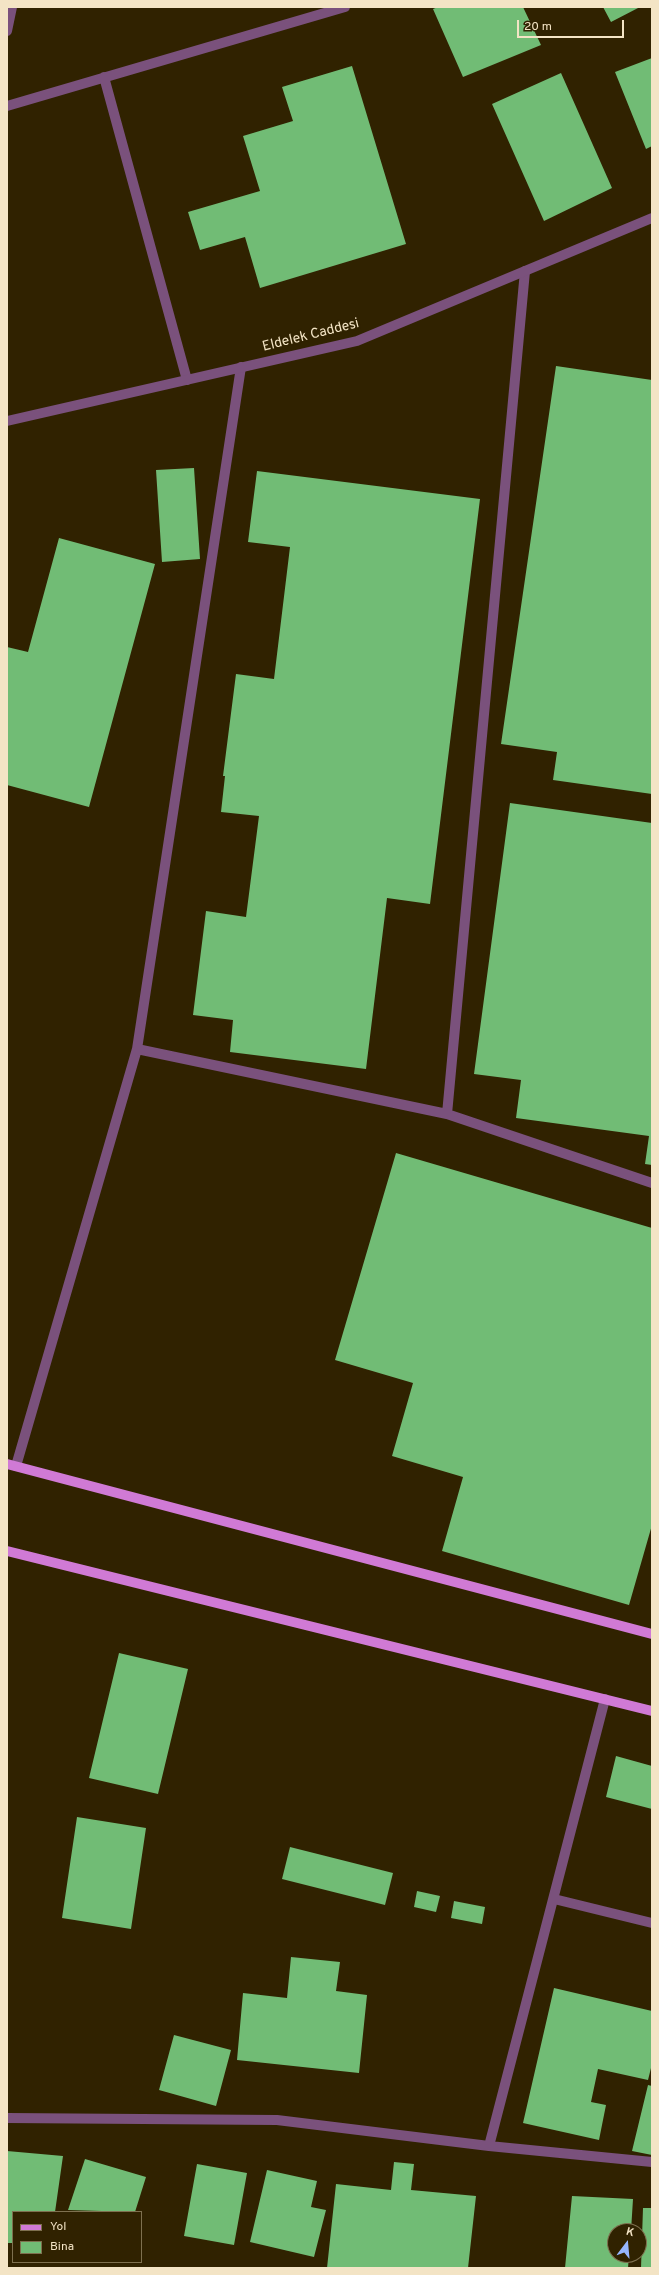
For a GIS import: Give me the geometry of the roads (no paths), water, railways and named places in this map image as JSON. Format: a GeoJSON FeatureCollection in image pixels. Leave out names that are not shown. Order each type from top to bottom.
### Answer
{"type":"FeatureCollection","features":[{"type":"Feature","properties":{"kind":"main road"},"geometry":{"type":"LineString","coordinates":[[12,1465],[652,1634]]}},
{"type":"Feature","properties":{"kind":"main road"},"geometry":{"type":"LineString","coordinates":[[7,1551],[652,1711]]}},
{"type":"Feature","properties":{"kind":"street"},"geometry":{"type":"LineString","coordinates":[[7,31],[12,7]]}},
{"type":"Feature","properties":{"kind":"street"},"geometry":{"type":"LineString","coordinates":[[7,106],[345,7]]}},
{"type":"Feature","properties":{"kind":"street"},"geometry":{"type":"LineString","coordinates":[[104,77],[186,380]]}},
{"type":"Feature","properties":{"kind":"street","name":"Eldelek Caddesi"},"geometry":{"type":"LineString","coordinates":[[7,421],[357,341],[652,218]]}},
{"type":"Feature","properties":{"kind":"street"},"geometry":{"type":"LineString","coordinates":[[447,1114],[525,271]]}},
{"type":"Feature","properties":{"kind":"street"},"geometry":{"type":"LineString","coordinates":[[12,1465],[137,1049],[241,367]]}},
{"type":"Feature","properties":{"kind":"street"},"geometry":{"type":"LineString","coordinates":[[137,1049],[447,1114],[652,1184]]}},
{"type":"Feature","properties":{"kind":"street"},"geometry":{"type":"LineString","coordinates":[[490,2146],[605,1699]]}},
{"type":"Feature","properties":{"kind":"street"},"geometry":{"type":"LineString","coordinates":[[554,1899],[652,1923]]}},
{"type":"Feature","properties":{"kind":"street"},"geometry":{"type":"LineString","coordinates":[[7,2118],[277,2120],[490,2146],[652,2162]]}}]}
